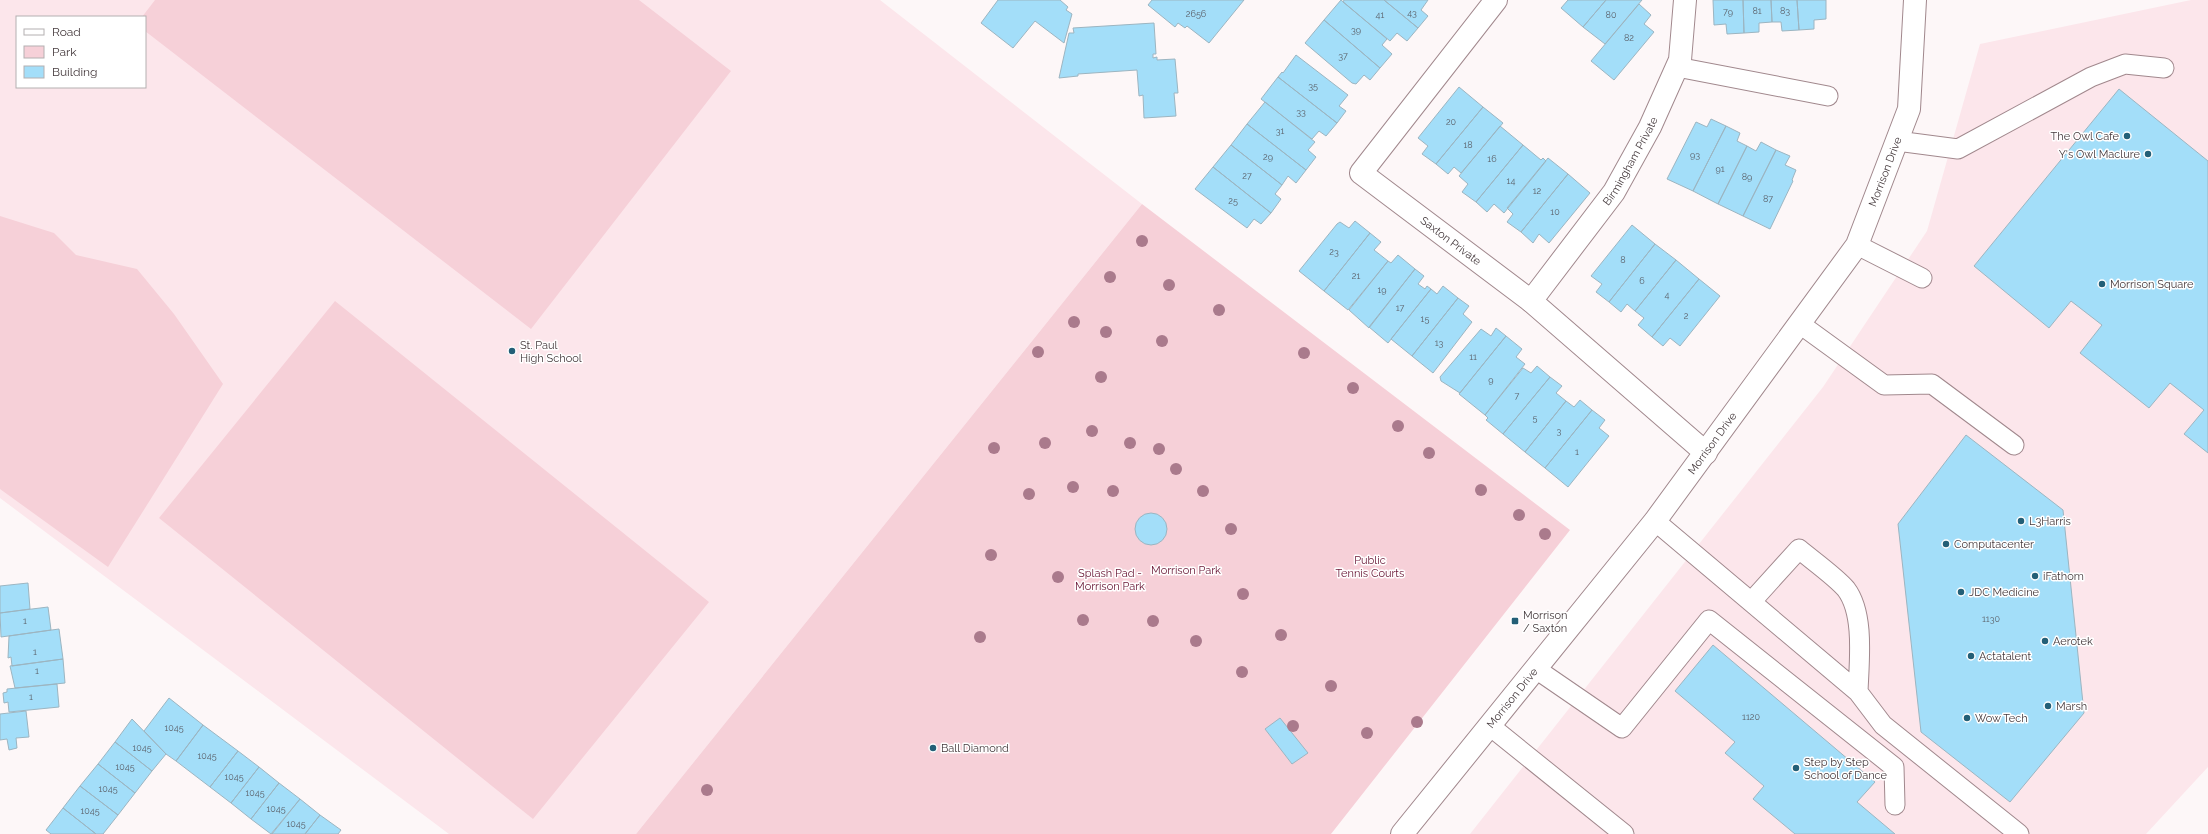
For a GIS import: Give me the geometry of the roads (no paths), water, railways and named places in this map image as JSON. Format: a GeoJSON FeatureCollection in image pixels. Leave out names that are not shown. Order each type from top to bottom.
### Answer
{"type":"FeatureCollection","features":[{"type":"Feature","properties":{"kind":"street","name":"Saxton Private"},"geometry":{"type":"LineString","coordinates":[[1496,0],[1361,173],[1531,301],[1706,453]]}},
{"type":"Feature","properties":{"kind":"street","name":"Birmingham Private"},"geometry":{"type":"LineString","coordinates":[[1531,301],[1614,192],[1650,127],[1680,60],[1685,0]]}},
{"type":"Feature","properties":{"kind":"street","name":"Morrison Drive"},"geometry":{"type":"LineString","coordinates":[[1402,834],[1655,521],[1857,245],[1909,109],[1914,0]]}},
{"type":"Feature","properties":{"kind":"lane"},"geometry":{"type":"LineString","coordinates":[[1897,141],[1958,149],[2091,77],[2125,64],[2164,68]]}},
{"type":"Feature","properties":{"kind":"lane"},"geometry":{"type":"LineString","coordinates":[[1677,67],[1828,96]]}},
{"type":"Feature","properties":{"kind":"lane"},"geometry":{"type":"LineString","coordinates":[[1857,245],[1922,278]]}},
{"type":"Feature","properties":{"kind":"lane"},"geometry":{"type":"LineString","coordinates":[[1800,324],[1884,385],[1932,384],[2014,445]]}},
{"type":"Feature","properties":{"kind":"lane"},"geometry":{"type":"LineString","coordinates":[[1655,521],[1858,692],[1883,725],[2019,834]]}},
{"type":"Feature","properties":{"kind":"lane"},"geometry":{"type":"LineString","coordinates":[[1751,602],[1799,549],[1846,589],[1856,608],[1859,644],[1858,692]]}},
{"type":"Feature","properties":{"kind":"lane"},"geometry":{"type":"LineString","coordinates":[[1536,668],[1622,728],[1709,620],[1894,767],[1895,805]]}},
{"type":"Feature","properties":{"kind":"lane"},"geometry":{"type":"LineString","coordinates":[[1490,726],[1624,834]]}},
{"type":"Feature","properties":{"kind":"place","name":"The Owl Cafe"},"geometry":{"type":"Point","coordinates":[2127,136]}},
{"type":"Feature","properties":{"kind":"place","name":"Y's Owl Maclure"},"geometry":{"type":"Point","coordinates":[2148,154]}},
{"type":"Feature","properties":{"kind":"place","name":"Morrison Square"},"geometry":{"type":"Point","coordinates":[2102,284]}},
{"type":"Feature","properties":{"kind":"place","name":"St. Paul High School"},"geometry":{"type":"Point","coordinates":[512,351]}},
{"type":"Feature","properties":{"kind":"place","name":"L3Harris"},"geometry":{"type":"Point","coordinates":[2021,521]}},
{"type":"Feature","properties":{"kind":"place","name":"Computacenter"},"geometry":{"type":"Point","coordinates":[1946,544]}},
{"type":"Feature","properties":{"kind":"place","name":"iFathom"},"geometry":{"type":"Point","coordinates":[2035,576]}},
{"type":"Feature","properties":{"kind":"place","name":"JDC Medicine"},"geometry":{"type":"Point","coordinates":[1961,592]}},
{"type":"Feature","properties":{"kind":"place","name":"Morrison / Saxton"},"geometry":{"type":"Point","coordinates":[1515,621]}},
{"type":"Feature","properties":{"kind":"place","name":"Aerotek"},"geometry":{"type":"Point","coordinates":[2045,641]}},
{"type":"Feature","properties":{"kind":"place","name":"Actatalent"},"geometry":{"type":"Point","coordinates":[1971,656]}},
{"type":"Feature","properties":{"kind":"place","name":"Marsh"},"geometry":{"type":"Point","coordinates":[2048,706]}},
{"type":"Feature","properties":{"kind":"place","name":"Wow Tech"},"geometry":{"type":"Point","coordinates":[1967,718]}},
{"type":"Feature","properties":{"kind":"place","name":"Ball Diamond"},"geometry":{"type":"Point","coordinates":[933,748]}},
{"type":"Feature","properties":{"kind":"place","name":"Step by Step School of Dance"},"geometry":{"type":"Point","coordinates":[1796,768]}},
{"type":"Feature","properties":{"kind":"park label","name":"Public Tennis Courts"},"geometry":{"type":"Point","coordinates":[1370,566]}},
{"type":"Feature","properties":{"kind":"park label","name":"Morrison Park"},"geometry":{"type":"Point","coordinates":[1186,570]}},
{"type":"Feature","properties":{"kind":"park label","name":"Splash Pad - Morrison Park"},"geometry":{"type":"Point","coordinates":[1110,579]}}]}
